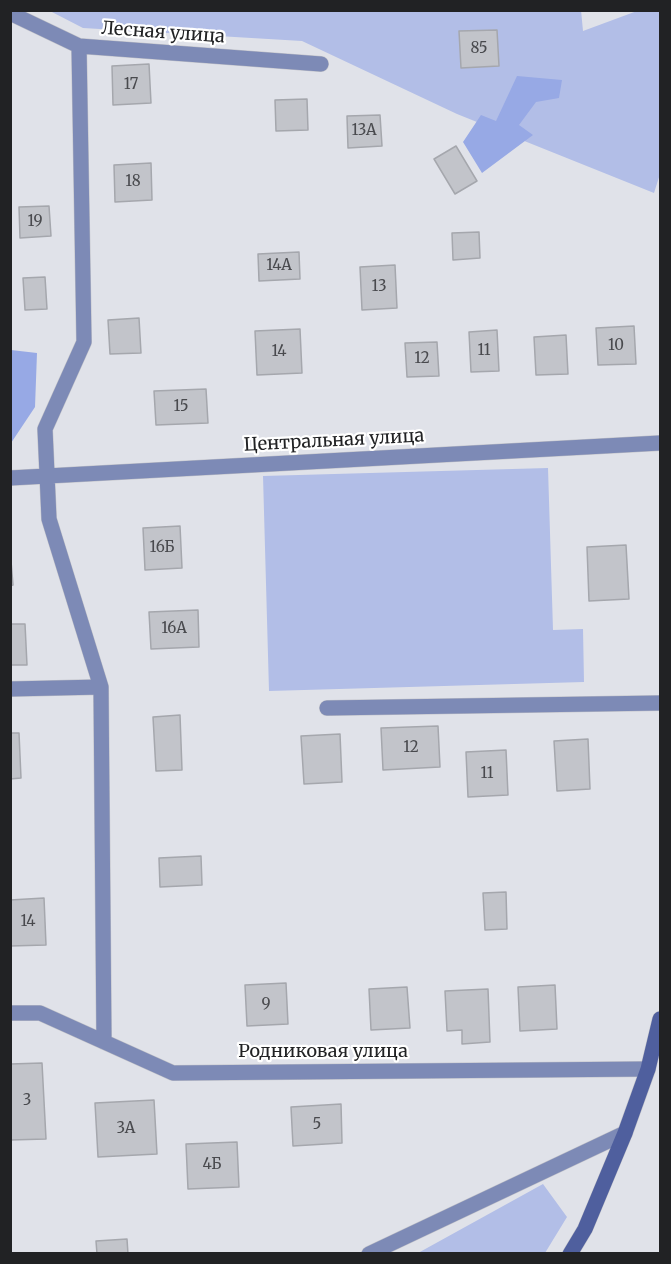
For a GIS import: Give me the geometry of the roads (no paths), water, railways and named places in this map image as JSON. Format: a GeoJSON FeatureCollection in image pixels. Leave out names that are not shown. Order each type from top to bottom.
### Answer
{"type":"FeatureCollection","features":[{"type":"Feature","properties":{"kind":"main road"},"geometry":{"type":"LineString","coordinates":[[570,1254],[585,1229],[625,1133],[648,1069],[660,1019]]}},
{"type":"Feature","properties":{"kind":"street","name":"Лесная улица"},"geometry":{"type":"LineString","coordinates":[[10,13],[79,46],[321,64]]}},
{"type":"Feature","properties":{"kind":"street"},"geometry":{"type":"LineString","coordinates":[[79,46],[84,342],[45,429],[49,519],[100,687],[104,1042]]}},
{"type":"Feature","properties":{"kind":"street","name":"Центральная улица"},"geometry":{"type":"LineString","coordinates":[[10,478],[660,443]]}},
{"type":"Feature","properties":{"kind":"street"},"geometry":{"type":"LineString","coordinates":[[10,689],[100,687]]}},
{"type":"Feature","properties":{"kind":"street"},"geometry":{"type":"LineString","coordinates":[[327,708],[660,704]]}},
{"type":"Feature","properties":{"kind":"street","name":"Родниковая улица"},"geometry":{"type":"LineString","coordinates":[[10,1013],[40,1013],[173,1073],[648,1069]]}},
{"type":"Feature","properties":{"kind":"street"},"geometry":{"type":"LineString","coordinates":[[369,1254],[625,1133]]}}]}
